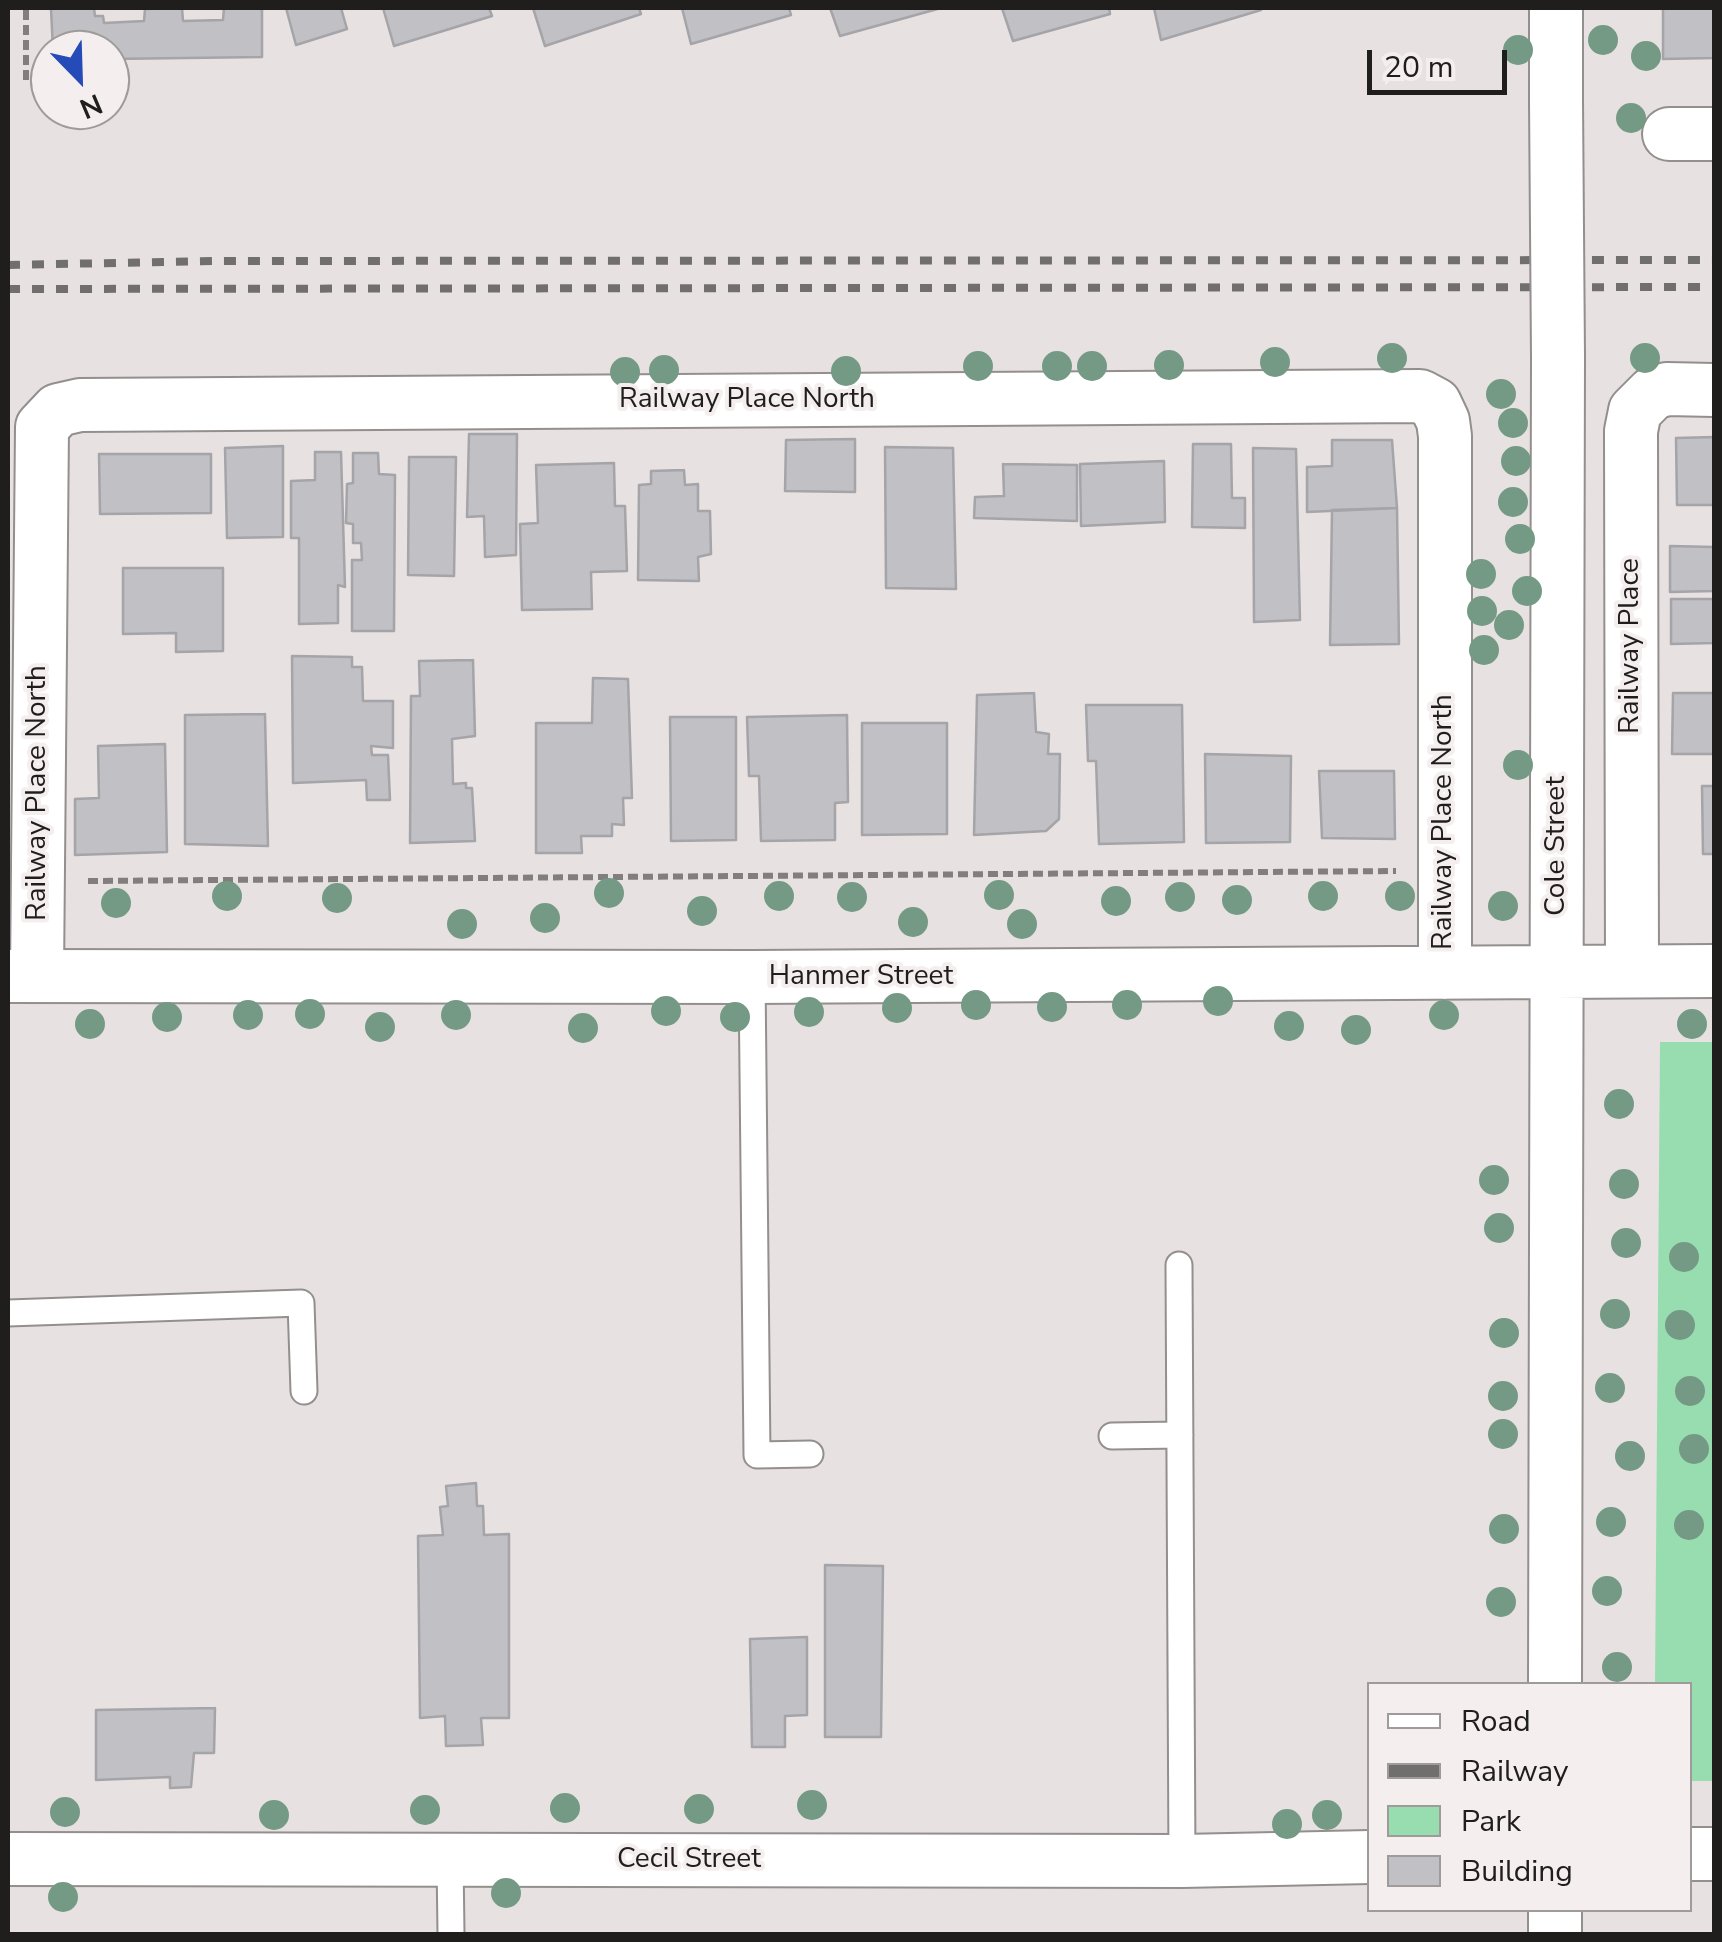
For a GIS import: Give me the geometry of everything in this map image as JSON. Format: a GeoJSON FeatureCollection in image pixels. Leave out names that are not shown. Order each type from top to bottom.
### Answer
{"type":"FeatureCollection","features":[{"type":"Feature","properties":{"kind":"street","name":"Cole Street"},"geometry":{"type":"LineString","coordinates":[[1555,1682],[1556,8]]}},
{"type":"Feature","properties":{"kind":"street","name":"Railway Place"},"geometry":{"type":"LineString","coordinates":[[1632,970],[1631,431],[1635,411],[1653,393],[1666,389],[1714,390]]}},
{"type":"Feature","properties":{"kind":"street","name":"Railway Place North"},"geometry":{"type":"LineString","coordinates":[[22,975],[36,881],[42,427],[58,410],[80,404],[1425,396],[1441,414],[1445,436],[1445,973]]}},
{"type":"Feature","properties":{"kind":"street","name":"Hanmer Street"},"geometry":{"type":"LineString","coordinates":[[22,975],[752,978],[1714,971]]}},
{"type":"Feature","properties":{"kind":"street","name":"Cecil Street"},"geometry":{"type":"LineString","coordinates":[[8,1859],[1182,1861],[1367,1857]]}},
{"type":"Feature","properties":{"kind":"lane"},"geometry":{"type":"LineString","coordinates":[[752,978],[756,1455],[810,1454]]}},
{"type":"Feature","properties":{"kind":"lane"},"geometry":{"type":"LineString","coordinates":[[1179,1265],[1182,1861]]}},
{"type":"Feature","properties":{"kind":"lane"},"geometry":{"type":"LineString","coordinates":[[8,1313],[301,1304],[304,1391]]}},
{"type":"Feature","properties":{"kind":"lane"},"geometry":{"type":"LineString","coordinates":[[1112,1436],[1180,1435]]}},
{"type":"Feature","properties":{"kind":"lane"},"geometry":{"type":"LineString","coordinates":[[450,1860],[451,1934]]}},
{"type":"Feature","properties":{"kind":"path"},"geometry":{"type":"LineString","coordinates":[[26,8],[26,80]]}},
{"type":"Feature","properties":{"kind":"path"},"geometry":{"type":"LineString","coordinates":[[36,881],[1443,871]]}},
{"type":"Feature","properties":{"kind":"green space"},"geometry":{"type":"Polygon","coordinates":[[[1660,1042],[1714,1042],[1714,1781],[1692,1781],[1692,1682],[1655,1682],[1660,1042]]]}},
{"type":"Feature","properties":{"kind":"building"},"geometry":{"type":"Polygon","coordinates":[[[94,8],[95,16],[103,16],[104,23],[144,21],[145,9],[182,8],[183,21],[223,20],[224,8],[262,8],[262,57],[130,59],[130,30],[52,30],[51,9],[94,8]]]}},
{"type":"Feature","properties":{"kind":"building"},"geometry":{"type":"Polygon","coordinates":[[[286,8],[341,8],[347,29],[296,45],[286,8]]]}},
{"type":"Feature","properties":{"kind":"building"},"geometry":{"type":"Polygon","coordinates":[[[383,8],[489,8],[492,16],[394,46],[383,8]]]}},
{"type":"Feature","properties":{"kind":"building"},"geometry":{"type":"Polygon","coordinates":[[[533,8],[639,8],[641,14],[545,46],[533,8]]]}},
{"type":"Feature","properties":{"kind":"building"},"geometry":{"type":"Polygon","coordinates":[[[682,8],[789,8],[791,15],[691,44],[682,8]]]}},
{"type":"Feature","properties":{"kind":"building"},"geometry":{"type":"Polygon","coordinates":[[[830,8],[941,8],[840,36],[830,8]]]}},
{"type":"Feature","properties":{"kind":"building"},"geometry":{"type":"Polygon","coordinates":[[[1002,8],[1109,8],[1110,14],[1013,41],[1002,8]]]}},
{"type":"Feature","properties":{"kind":"building"},"geometry":{"type":"Polygon","coordinates":[[[1154,8],[1260,8],[1261,10],[1161,40],[1154,8]]]}},
{"type":"Feature","properties":{"kind":"building"},"geometry":{"type":"Polygon","coordinates":[[[1663,8],[1714,8],[1714,58],[1663,59],[1663,8]]]}},
{"type":"Feature","properties":{"kind":"building"},"geometry":{"type":"Polygon","coordinates":[[[469,434],[517,434],[516,555],[485,557],[484,516],[467,517],[469,434]]]}},
{"type":"Feature","properties":{"kind":"building"},"geometry":{"type":"Polygon","coordinates":[[[1714,437],[1714,505],[1677,505],[1676,438],[1714,437]]]}},
{"type":"Feature","properties":{"kind":"building"},"geometry":{"type":"Polygon","coordinates":[[[855,439],[855,492],[785,491],[786,440],[855,439]]]}},
{"type":"Feature","properties":{"kind":"building"},"geometry":{"type":"Polygon","coordinates":[[[1332,440],[1392,440],[1397,508],[1307,512],[1307,467],[1332,466],[1332,440]]]}},
{"type":"Feature","properties":{"kind":"building"},"geometry":{"type":"Polygon","coordinates":[[[1193,444],[1231,444],[1232,498],[1245,498],[1245,528],[1192,527],[1193,444]]]}},
{"type":"Feature","properties":{"kind":"building"},"geometry":{"type":"Polygon","coordinates":[[[283,446],[283,537],[227,538],[225,448],[283,446]]]}},
{"type":"Feature","properties":{"kind":"building"},"geometry":{"type":"Polygon","coordinates":[[[885,447],[953,448],[956,589],[886,588],[885,447]]]}},
{"type":"Feature","properties":{"kind":"building"},"geometry":{"type":"Polygon","coordinates":[[[1253,448],[1296,449],[1300,620],[1254,622],[1253,448]]]}},
{"type":"Feature","properties":{"kind":"building"},"geometry":{"type":"Polygon","coordinates":[[[315,452],[341,452],[345,587],[338,585],[338,623],[299,624],[299,538],[291,538],[291,481],[315,480],[315,452]]]}},
{"type":"Feature","properties":{"kind":"building"},"geometry":{"type":"Polygon","coordinates":[[[353,453],[378,453],[379,474],[395,475],[394,631],[352,631],[352,560],[362,560],[361,543],[353,543],[353,524],[346,523],[353,453]]]}},
{"type":"Feature","properties":{"kind":"building"},"geometry":{"type":"Polygon","coordinates":[[[99,454],[211,454],[211,513],[100,514],[99,454]]]}},
{"type":"Feature","properties":{"kind":"building"},"geometry":{"type":"Polygon","coordinates":[[[409,457],[456,457],[454,576],[408,575],[409,457]]]}},
{"type":"Feature","properties":{"kind":"building"},"geometry":{"type":"Polygon","coordinates":[[[1164,461],[1165,522],[1081,526],[1080,464],[1164,461]]]}},
{"type":"Feature","properties":{"kind":"building"},"geometry":{"type":"Polygon","coordinates":[[[614,463],[615,506],[625,506],[627,571],[591,572],[592,609],[522,610],[520,524],[538,523],[536,465],[614,463]]]}},
{"type":"Feature","properties":{"kind":"building"},"geometry":{"type":"Polygon","coordinates":[[[1003,464],[1077,465],[1077,521],[974,518],[975,497],[1004,496],[1003,464]]]}},
{"type":"Feature","properties":{"kind":"building"},"geometry":{"type":"Polygon","coordinates":[[[684,470],[685,485],[698,484],[698,511],[710,511],[711,554],[698,557],[699,581],[638,580],[639,485],[651,484],[651,471],[684,470]]]}},
{"type":"Feature","properties":{"kind":"building"},"geometry":{"type":"Polygon","coordinates":[[[1397,508],[1399,644],[1330,645],[1332,510],[1397,508]]]}},
{"type":"Feature","properties":{"kind":"building"},"geometry":{"type":"Polygon","coordinates":[[[1670,546],[1714,547],[1714,591],[1670,592],[1670,546]]]}},
{"type":"Feature","properties":{"kind":"building"},"geometry":{"type":"Polygon","coordinates":[[[123,568],[223,568],[223,651],[176,652],[176,633],[123,634],[123,568]]]}},
{"type":"Feature","properties":{"kind":"building"},"geometry":{"type":"Polygon","coordinates":[[[1671,599],[1714,599],[1714,643],[1671,644],[1671,599]]]}},
{"type":"Feature","properties":{"kind":"building"},"geometry":{"type":"Polygon","coordinates":[[[292,656],[352,657],[352,667],[362,667],[363,701],[393,701],[393,748],[371,746],[372,755],[388,755],[390,800],[367,800],[366,780],[293,783],[292,656]]]}},
{"type":"Feature","properties":{"kind":"building"},"geometry":{"type":"Polygon","coordinates":[[[473,660],[475,736],[452,739],[453,784],[466,783],[466,788],[472,788],[475,841],[410,843],[411,696],[420,696],[419,661],[473,660]]]}},
{"type":"Feature","properties":{"kind":"building"},"geometry":{"type":"Polygon","coordinates":[[[593,678],[628,679],[632,798],[623,798],[624,825],[612,824],[612,836],[581,836],[582,853],[536,853],[536,723],[592,723],[593,678]]]}},
{"type":"Feature","properties":{"kind":"building"},"geometry":{"type":"Polygon","coordinates":[[[1034,693],[1036,732],[1049,734],[1048,754],[1060,754],[1059,819],[1046,831],[974,835],[977,695],[1034,693]]]}},
{"type":"Feature","properties":{"kind":"building"},"geometry":{"type":"Polygon","coordinates":[[[1673,693],[1714,693],[1714,754],[1672,754],[1673,693]]]}},
{"type":"Feature","properties":{"kind":"building"},"geometry":{"type":"Polygon","coordinates":[[[1086,705],[1182,705],[1184,842],[1099,844],[1096,761],[1088,761],[1086,705]]]}},
{"type":"Feature","properties":{"kind":"building"},"geometry":{"type":"Polygon","coordinates":[[[265,714],[268,846],[185,844],[185,715],[265,714]]]}},
{"type":"Feature","properties":{"kind":"building"},"geometry":{"type":"Polygon","coordinates":[[[847,715],[848,802],[835,803],[835,840],[761,841],[759,776],[749,776],[747,717],[847,715]]]}},
{"type":"Feature","properties":{"kind":"building"},"geometry":{"type":"Polygon","coordinates":[[[670,717],[736,717],[736,840],[671,841],[670,717]]]}},
{"type":"Feature","properties":{"kind":"building"},"geometry":{"type":"Polygon","coordinates":[[[862,723],[947,723],[947,834],[862,835],[862,723]]]}},
{"type":"Feature","properties":{"kind":"building"},"geometry":{"type":"Polygon","coordinates":[[[165,744],[167,852],[75,855],[75,799],[99,798],[98,746],[165,744]]]}},
{"type":"Feature","properties":{"kind":"building"},"geometry":{"type":"Polygon","coordinates":[[[1205,754],[1291,756],[1290,842],[1206,843],[1205,754]]]}},
{"type":"Feature","properties":{"kind":"building"},"geometry":{"type":"Polygon","coordinates":[[[1319,771],[1394,771],[1395,839],[1322,838],[1319,771]]]}},
{"type":"Feature","properties":{"kind":"building"},"geometry":{"type":"Polygon","coordinates":[[[1702,786],[1714,786],[1714,854],[1703,854],[1702,786]]]}},
{"type":"Feature","properties":{"kind":"building"},"geometry":{"type":"Polygon","coordinates":[[[476,1483],[477,1506],[483,1506],[484,1535],[509,1534],[509,1718],[481,1718],[483,1745],[446,1746],[445,1716],[420,1718],[418,1536],[443,1535],[440,1507],[448,1506],[446,1486],[476,1483]]]}},
{"type":"Feature","properties":{"kind":"building"},"geometry":{"type":"Polygon","coordinates":[[[825,1565],[883,1566],[881,1737],[825,1737],[825,1565]]]}},
{"type":"Feature","properties":{"kind":"building"},"geometry":{"type":"Polygon","coordinates":[[[807,1637],[807,1715],[785,1716],[785,1747],[752,1747],[750,1639],[807,1637]]]}},
{"type":"Feature","properties":{"kind":"building"},"geometry":{"type":"Polygon","coordinates":[[[215,1708],[214,1753],[194,1753],[191,1787],[170,1788],[170,1777],[96,1780],[96,1710],[215,1708]]]}},
{"type":"Feature","properties":{"kind":"railway"},"geometry":{"type":"LineString","coordinates":[[8,265],[215,261],[1714,260]]}},
{"type":"Feature","properties":{"kind":"railway"},"geometry":{"type":"LineString","coordinates":[[8,289],[1714,287]]}}]}
